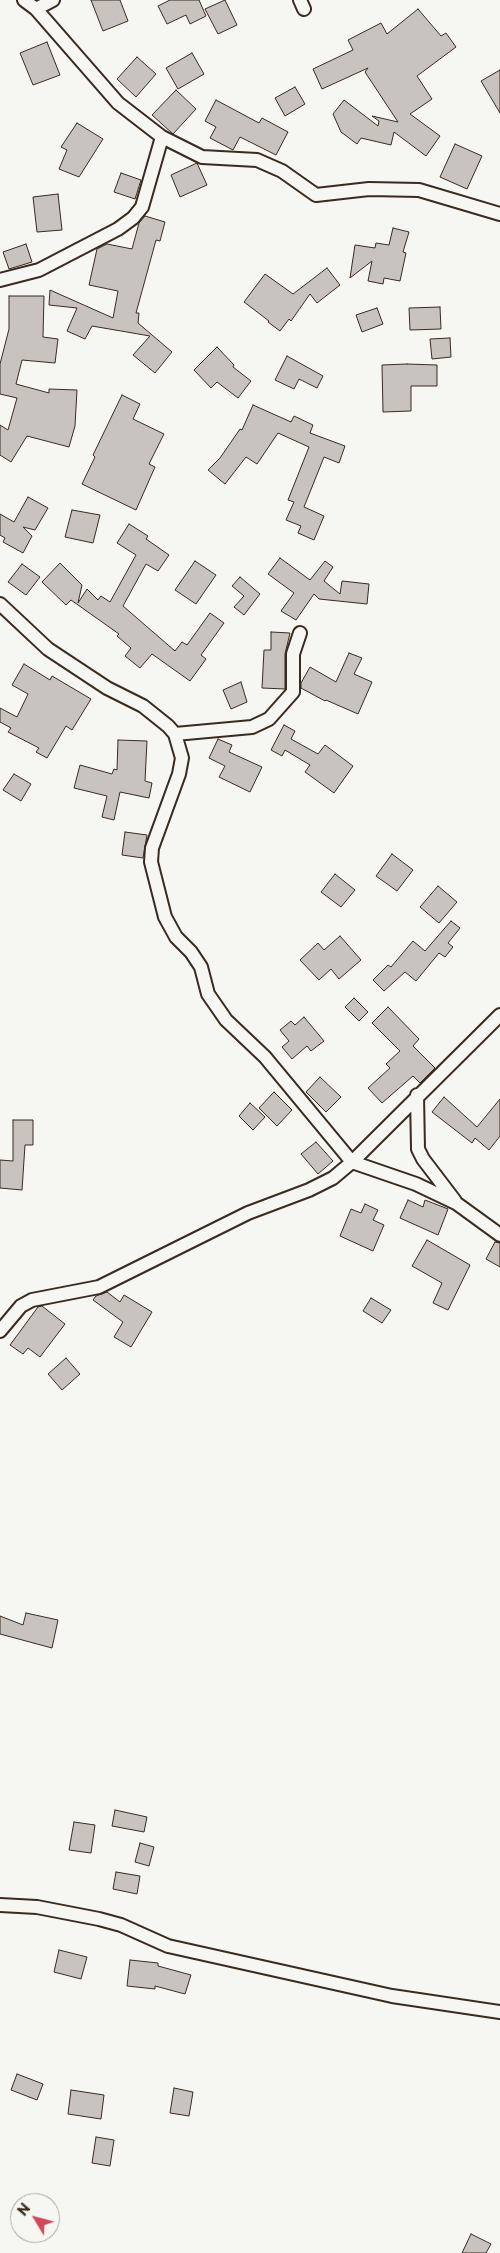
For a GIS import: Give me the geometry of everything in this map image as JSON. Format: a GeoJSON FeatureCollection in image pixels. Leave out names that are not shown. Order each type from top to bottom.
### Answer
{"type":"FeatureCollection","features":[{"type":"Feature","properties":{"kind":"street"},"geometry":{"type":"LineString","coordinates":[[24,0],[36,8],[118,103],[162,137],[202,157],[258,160],[282,171],[316,195],[369,188],[419,190],[500,214]]}},
{"type":"Feature","properties":{"kind":"street"},"geometry":{"type":"LineString","coordinates":[[36,8],[54,0]]}},
{"type":"Feature","properties":{"kind":"street"},"geometry":{"type":"LineString","coordinates":[[0,280],[39,270],[118,229],[133,218],[142,207],[162,137]]}},
{"type":"Feature","properties":{"kind":"street"},"geometry":{"type":"LineString","coordinates":[[0,604],[48,648],[107,688],[143,706],[175,734],[182,758],[179,774],[152,848],[151,862],[165,917],[176,937],[191,952],[201,967],[208,994],[226,1020],[265,1057],[352,1162],[416,1184],[456,1203],[500,1235]]}},
{"type":"Feature","properties":{"kind":"street"},"geometry":{"type":"LineString","coordinates":[[175,734],[252,727],[269,719],[293,692],[293,654],[300,633]]}},
{"type":"Feature","properties":{"kind":"street"},"geometry":{"type":"LineString","coordinates":[[0,1331],[20,1306],[32,1300],[99,1287],[248,1213],[309,1190],[333,1178],[352,1162],[417,1095],[500,1015]]}},
{"type":"Feature","properties":{"kind":"street"},"geometry":{"type":"LineString","coordinates":[[417,1095],[418,1149],[423,1159],[456,1203]]}},
{"type":"Feature","properties":{"kind":"street"},"geometry":{"type":"LineString","coordinates":[[0,1905],[37,1907],[99,1919],[120,1924],[168,1946],[392,1996],[500,2012]]}},
{"type":"Feature","properties":{"kind":"building"},"geometry":{"type":"Polygon","coordinates":[[[91,0],[120,0],[128,21],[103,31],[91,0]]]}},
{"type":"Feature","properties":{"kind":"building"},"geometry":{"type":"Polygon","coordinates":[[[170,0],[199,0],[206,16],[190,24],[186,15],[167,24],[158,6],[170,0]]]}},
{"type":"Feature","properties":{"kind":"building"},"geometry":{"type":"Polygon","coordinates":[[[225,0],[237,25],[218,34],[205,9],[225,0]]]}},
{"type":"Feature","properties":{"kind":"building"},"geometry":{"type":"Polygon","coordinates":[[[418,9],[441,36],[446,33],[456,47],[417,76],[432,99],[410,114],[440,136],[426,156],[394,132],[391,145],[361,138],[357,144],[341,132],[333,114],[344,100],[378,126],[379,121],[372,116],[398,122],[365,72],[368,68],[322,89],[313,69],[353,50],[348,40],[381,23],[387,34],[418,9]]]}},
{"type":"Feature","properties":{"kind":"building"},"geometry":{"type":"Polygon","coordinates":[[[47,42],[60,75],[33,85],[20,53],[47,42]]]}},
{"type":"Feature","properties":{"kind":"building"},"geometry":{"type":"Polygon","coordinates":[[[192,53],[204,74],[178,89],[166,68],[192,53]]]}},
{"type":"Feature","properties":{"kind":"building"},"geometry":{"type":"Polygon","coordinates":[[[137,57],[156,74],[136,97],[117,79],[137,57]]]}},
{"type":"Feature","properties":{"kind":"building"},"geometry":{"type":"Polygon","coordinates":[[[500,70],[500,113],[481,81],[500,70]]]}},
{"type":"Feature","properties":{"kind":"building"},"geometry":{"type":"Polygon","coordinates":[[[295,87],[305,104],[285,116],[275,98],[295,87]]]}},
{"type":"Feature","properties":{"kind":"building"},"geometry":{"type":"Polygon","coordinates":[[[176,90],[196,109],[173,134],[152,115],[176,90]]]}},
{"type":"Feature","properties":{"kind":"building"},"geometry":{"type":"Polygon","coordinates":[[[216,100],[259,123],[262,118],[288,132],[276,155],[240,137],[233,150],[210,138],[216,127],[205,121],[216,100]]]}},
{"type":"Feature","properties":{"kind":"building"},"geometry":{"type":"Polygon","coordinates":[[[77,123],[103,139],[79,177],[59,169],[67,150],[61,147],[77,123]]]}},
{"type":"Feature","properties":{"kind":"building"},"geometry":{"type":"Polygon","coordinates":[[[455,144],[482,156],[467,189],[440,177],[455,144]]]}},
{"type":"Feature","properties":{"kind":"building"},"geometry":{"type":"Polygon","coordinates":[[[197,163],[207,185],[180,197],[171,175],[197,163]]]}},
{"type":"Feature","properties":{"kind":"building"},"geometry":{"type":"Polygon","coordinates":[[[121,173],[141,180],[135,199],[114,192],[121,173]]]}},
{"type":"Feature","properties":{"kind":"building"},"geometry":{"type":"Polygon","coordinates":[[[58,194],[62,230],[37,232],[33,197],[58,194]]]}},
{"type":"Feature","properties":{"kind":"building"},"geometry":{"type":"Polygon","coordinates":[[[145,216],[165,222],[160,241],[156,240],[136,313],[139,313],[138,323],[172,352],[155,373],[133,355],[150,336],[92,326],[85,339],[67,331],[77,308],[49,305],[50,290],[113,318],[118,291],[89,285],[97,249],[107,244],[132,249],[139,223],[145,216]]]}},
{"type":"Feature","properties":{"kind":"building"},"geometry":{"type":"Polygon","coordinates":[[[393,228],[409,232],[403,252],[406,253],[400,281],[384,278],[383,284],[368,281],[372,261],[350,278],[355,245],[375,248],[376,243],[389,245],[393,228]]]}},
{"type":"Feature","properties":{"kind":"building"},"geometry":{"type":"Polygon","coordinates":[[[26,244],[32,262],[9,269],[3,252],[26,244]]]}},
{"type":"Feature","properties":{"kind":"building"},"geometry":{"type":"Polygon","coordinates":[[[327,268],[340,285],[317,303],[310,294],[291,321],[289,319],[280,331],[244,302],[265,274],[293,294],[327,268]]]}},
{"type":"Feature","properties":{"kind":"building"},"geometry":{"type":"Polygon","coordinates":[[[9,296],[44,296],[43,337],[58,339],[55,363],[22,360],[16,384],[49,393],[49,389],[77,390],[75,426],[69,447],[27,436],[11,462],[0,455],[0,425],[8,430],[17,398],[0,394],[0,364],[9,329],[9,296]]]}},
{"type":"Feature","properties":{"kind":"building"},"geometry":{"type":"Polygon","coordinates":[[[440,307],[441,329],[410,330],[409,308],[440,307]]]}},
{"type":"Feature","properties":{"kind":"building"},"geometry":{"type":"Polygon","coordinates":[[[377,308],[383,324],[362,332],[356,315],[377,308]]]}},
{"type":"Feature","properties":{"kind":"building"},"geometry":{"type":"Polygon","coordinates":[[[450,338],[451,357],[432,359],[430,339],[450,338]]]}},
{"type":"Feature","properties":{"kind":"building"},"geometry":{"type":"Polygon","coordinates":[[[217,347],[234,365],[233,367],[251,381],[238,398],[217,382],[211,388],[194,370],[217,347]]]}},
{"type":"Feature","properties":{"kind":"building"},"geometry":{"type":"Polygon","coordinates":[[[287,356],[323,376],[317,388],[299,379],[294,389],[275,380],[287,356]]]}},
{"type":"Feature","properties":{"kind":"building"},"geometry":{"type":"Polygon","coordinates":[[[382,365],[437,365],[437,386],[411,386],[411,411],[383,412],[382,365]]]}},
{"type":"Feature","properties":{"kind":"building"},"geometry":{"type":"Polygon","coordinates":[[[122,395],[140,404],[133,419],[164,434],[149,464],[155,467],[136,510],[82,484],[95,457],[93,455],[122,395]]]}},
{"type":"Feature","properties":{"kind":"building"},"geometry":{"type":"Polygon","coordinates":[[[253,405],[291,422],[294,416],[313,425],[310,433],[345,446],[339,463],[324,457],[304,507],[324,516],[314,540],[298,533],[301,526],[286,520],[294,502],[288,500],[309,447],[278,433],[257,464],[246,457],[225,484],[208,470],[220,458],[240,429],[242,430],[253,405]]]}},
{"type":"Feature","properties":{"kind":"building"},"geometry":{"type":"Polygon","coordinates":[[[28,497],[48,508],[35,530],[23,527],[32,536],[23,553],[3,542],[5,538],[0,535],[0,514],[14,522],[28,497]]]}},
{"type":"Feature","properties":{"kind":"building"},"geometry":{"type":"Polygon","coordinates":[[[72,510],[100,515],[93,543],[65,537],[72,510]]]}},
{"type":"Feature","properties":{"kind":"building"},"geometry":{"type":"Polygon","coordinates":[[[129,524],[148,536],[146,539],[169,555],[158,571],[146,564],[123,606],[175,651],[182,642],[187,645],[210,613],[224,623],[201,655],[206,659],[190,681],[152,654],[140,668],[125,656],[131,648],[117,636],[119,634],[71,600],[66,605],[42,582],[60,563],[82,585],[78,603],[87,589],[98,600],[101,596],[110,602],[136,555],[117,543],[129,524]]]}},
{"type":"Feature","properties":{"kind":"building"},"geometry":{"type":"Polygon","coordinates":[[[280,558],[310,580],[325,561],[333,567],[324,581],[340,594],[342,581],[369,584],[367,604],[319,599],[314,594],[296,620],[281,611],[294,593],[268,574],[280,558]]]}},
{"type":"Feature","properties":{"kind":"building"},"geometry":{"type":"Polygon","coordinates":[[[195,561],[216,575],[196,604],[175,590],[195,561]]]}},
{"type":"Feature","properties":{"kind":"building"},"geometry":{"type":"Polygon","coordinates":[[[22,564],[40,577],[26,595],[8,582],[22,564]]]}},
{"type":"Feature","properties":{"kind":"building"},"geometry":{"type":"Polygon","coordinates":[[[240,577],[260,594],[244,615],[234,607],[244,596],[232,586],[240,577]]]}},
{"type":"Feature","properties":{"kind":"building"},"geometry":{"type":"Polygon","coordinates":[[[271,632],[290,633],[285,654],[285,689],[262,688],[264,650],[271,650],[271,632]]]}},
{"type":"Feature","properties":{"kind":"building"},"geometry":{"type":"Polygon","coordinates":[[[349,653],[362,658],[354,674],[372,682],[358,714],[325,701],[301,688],[301,683],[310,667],[336,682],[349,653]]]}},
{"type":"Feature","properties":{"kind":"building"},"geometry":{"type":"Polygon","coordinates":[[[24,664],[50,680],[52,676],[91,699],[72,730],[66,726],[47,758],[36,752],[39,748],[8,732],[11,728],[0,722],[0,708],[17,717],[28,694],[12,685],[24,664]]]}},
{"type":"Feature","properties":{"kind":"building"},"geometry":{"type":"Polygon","coordinates":[[[241,682],[247,702],[231,709],[223,690],[241,682]]]}},
{"type":"Feature","properties":{"kind":"building"},"geometry":{"type":"Polygon","coordinates":[[[284,725],[295,731],[291,739],[318,754],[325,745],[353,766],[334,793],[305,772],[310,765],[285,750],[282,756],[271,750],[284,725]]]}},
{"type":"Feature","properties":{"kind":"building"},"geometry":{"type":"Polygon","coordinates":[[[218,739],[232,745],[229,752],[262,767],[250,792],[219,777],[225,766],[209,758],[218,739]]]}},
{"type":"Feature","properties":{"kind":"building"},"geometry":{"type":"Polygon","coordinates":[[[118,740],[147,741],[145,781],[152,783],[149,798],[120,792],[114,820],[102,817],[107,796],[74,788],[80,765],[112,774],[114,769],[117,770],[118,740]]]}},
{"type":"Feature","properties":{"kind":"building"},"geometry":{"type":"Polygon","coordinates":[[[14,774],[31,784],[21,801],[3,790],[14,774]]]}},
{"type":"Feature","properties":{"kind":"building"},"geometry":{"type":"Polygon","coordinates":[[[125,832],[147,835],[143,858],[122,855],[125,832]]]}},
{"type":"Feature","properties":{"kind":"building"},"geometry":{"type":"Polygon","coordinates":[[[392,854],[413,870],[397,891],[376,876],[392,854]]]}},
{"type":"Feature","properties":{"kind":"building"},"geometry":{"type":"Polygon","coordinates":[[[335,874],[355,890],[341,907],[321,892],[335,874]]]}},
{"type":"Feature","properties":{"kind":"building"},"geometry":{"type":"Polygon","coordinates":[[[438,886],[457,902],[439,923],[420,907],[438,886]]]}},
{"type":"Feature","properties":{"kind":"building"},"geometry":{"type":"Polygon","coordinates":[[[451,921],[460,928],[448,943],[453,947],[445,957],[439,953],[416,981],[405,972],[384,991],[373,980],[388,965],[391,967],[413,941],[425,951],[451,921]]]}},
{"type":"Feature","properties":{"kind":"building"},"geometry":{"type":"Polygon","coordinates":[[[340,936],[361,960],[339,979],[331,969],[319,980],[300,960],[318,943],[324,950],[340,936]]]}},
{"type":"Feature","properties":{"kind":"building"},"geometry":{"type":"Polygon","coordinates":[[[354,998],[368,1012],[359,1021],[345,1007],[354,998]]]}},
{"type":"Feature","properties":{"kind":"building"},"geometry":{"type":"Polygon","coordinates":[[[388,1007],[419,1039],[413,1046],[435,1068],[420,1083],[413,1076],[382,1103],[368,1088],[390,1068],[386,1064],[400,1051],[372,1023],[388,1007]]]}},
{"type":"Feature","properties":{"kind":"building"},"geometry":{"type":"Polygon","coordinates":[[[304,1017],[324,1041],[311,1051],[307,1046],[292,1059],[282,1047],[289,1041],[280,1030],[291,1021],[295,1025],[304,1017]]]}},
{"type":"Feature","properties":{"kind":"building"},"geometry":{"type":"Polygon","coordinates":[[[320,1077],[341,1097],[326,1112],[306,1092],[320,1077]]]}},
{"type":"Feature","properties":{"kind":"building"},"geometry":{"type":"Polygon","coordinates":[[[274,1092],[292,1110],[277,1126],[259,1108],[274,1092]]]}},
{"type":"Feature","properties":{"kind":"building"},"geometry":{"type":"Polygon","coordinates":[[[444,1097],[477,1127],[500,1099],[500,1136],[489,1150],[475,1138],[472,1143],[432,1112],[444,1097]]]}},
{"type":"Feature","properties":{"kind":"building"},"geometry":{"type":"Polygon","coordinates":[[[250,1103],[265,1117],[253,1130],[239,1116],[250,1103]]]}},
{"type":"Feature","properties":{"kind":"building"},"geometry":{"type":"Polygon","coordinates":[[[13,1120],[33,1120],[33,1145],[25,1145],[22,1190],[0,1188],[0,1160],[13,1161],[13,1120]]]}},
{"type":"Feature","properties":{"kind":"building"},"geometry":{"type":"Polygon","coordinates":[[[316,1142],[333,1161],[318,1174],[301,1154],[316,1142]]]}},
{"type":"Feature","properties":{"kind":"building"},"geometry":{"type":"Polygon","coordinates":[[[408,1200],[423,1207],[425,1200],[448,1209],[438,1235],[400,1218],[408,1200]]]}},
{"type":"Feature","properties":{"kind":"building"},"geometry":{"type":"Polygon","coordinates":[[[365,1204],[378,1210],[373,1220],[384,1225],[373,1251],[340,1236],[351,1209],[361,1213],[365,1204]]]}},
{"type":"Feature","properties":{"kind":"building"},"geometry":{"type":"Polygon","coordinates":[[[427,1240],[470,1265],[448,1310],[433,1303],[442,1283],[412,1266],[427,1240]]]}},
{"type":"Feature","properties":{"kind":"building"},"geometry":{"type":"Polygon","coordinates":[[[495,1242],[500,1243],[500,1267],[486,1259],[495,1242]]]}},
{"type":"Feature","properties":{"kind":"building"},"geometry":{"type":"Polygon","coordinates":[[[107,1292],[120,1302],[124,1295],[152,1312],[131,1347],[114,1337],[123,1322],[93,1300],[96,1296],[107,1292]]]}},
{"type":"Feature","properties":{"kind":"building"},"geometry":{"type":"Polygon","coordinates":[[[371,1298],[391,1310],[382,1323],[363,1311],[371,1298]]]}},
{"type":"Feature","properties":{"kind":"building"},"geometry":{"type":"Polygon","coordinates":[[[42,1306],[65,1324],[40,1357],[28,1348],[23,1354],[10,1345],[38,1307],[42,1306]]]}},
{"type":"Feature","properties":{"kind":"building"},"geometry":{"type":"Polygon","coordinates":[[[66,1358],[80,1374],[62,1390],[48,1374],[66,1358]]]}},
{"type":"Feature","properties":{"kind":"building"},"geometry":{"type":"Polygon","coordinates":[[[26,1613],[58,1620],[52,1648],[0,1634],[0,1616],[23,1625],[26,1613]]]}},
{"type":"Feature","properties":{"kind":"building"},"geometry":{"type":"Polygon","coordinates":[[[115,1810],[147,1817],[144,1832],[112,1826],[115,1810]]]}},
{"type":"Feature","properties":{"kind":"building"},"geometry":{"type":"Polygon","coordinates":[[[74,1822],[95,1825],[91,1853],[69,1850],[74,1822]]]}},
{"type":"Feature","properties":{"kind":"building"},"geometry":{"type":"Polygon","coordinates":[[[140,1843],[154,1847],[149,1866],[135,1862],[140,1843]]]}},
{"type":"Feature","properties":{"kind":"building"},"geometry":{"type":"Polygon","coordinates":[[[116,1872],[140,1876],[137,1894],[113,1889],[116,1872]]]}},
{"type":"Feature","properties":{"kind":"building"},"geometry":{"type":"Polygon","coordinates":[[[59,1950],[87,1957],[81,1979],[54,1972],[59,1950]]]}},
{"type":"Feature","properties":{"kind":"building"},"geometry":{"type":"Polygon","coordinates":[[[130,1960],[158,1963],[158,1966],[191,1975],[185,1994],[155,1986],[155,1989],[127,1986],[130,1960]]]}},
{"type":"Feature","properties":{"kind":"building"},"geometry":{"type":"Polygon","coordinates":[[[17,2074],[43,2084],[37,2100],[11,2090],[17,2074]]]}},
{"type":"Feature","properties":{"kind":"building"},"geometry":{"type":"Polygon","coordinates":[[[174,2088],[193,2092],[189,2116],[170,2113],[174,2088]]]}},
{"type":"Feature","properties":{"kind":"building"},"geometry":{"type":"Polygon","coordinates":[[[71,2090],[104,2095],[101,2119],[68,2114],[71,2090]]]}},
{"type":"Feature","properties":{"kind":"building"},"geometry":{"type":"Polygon","coordinates":[[[96,2137],[114,2140],[110,2166],[92,2163],[96,2137]]]}},
{"type":"Feature","properties":{"kind":"building"},"geometry":{"type":"Polygon","coordinates":[[[471,2234],[491,2244],[486,2253],[462,2253],[471,2234]]]}}]}
